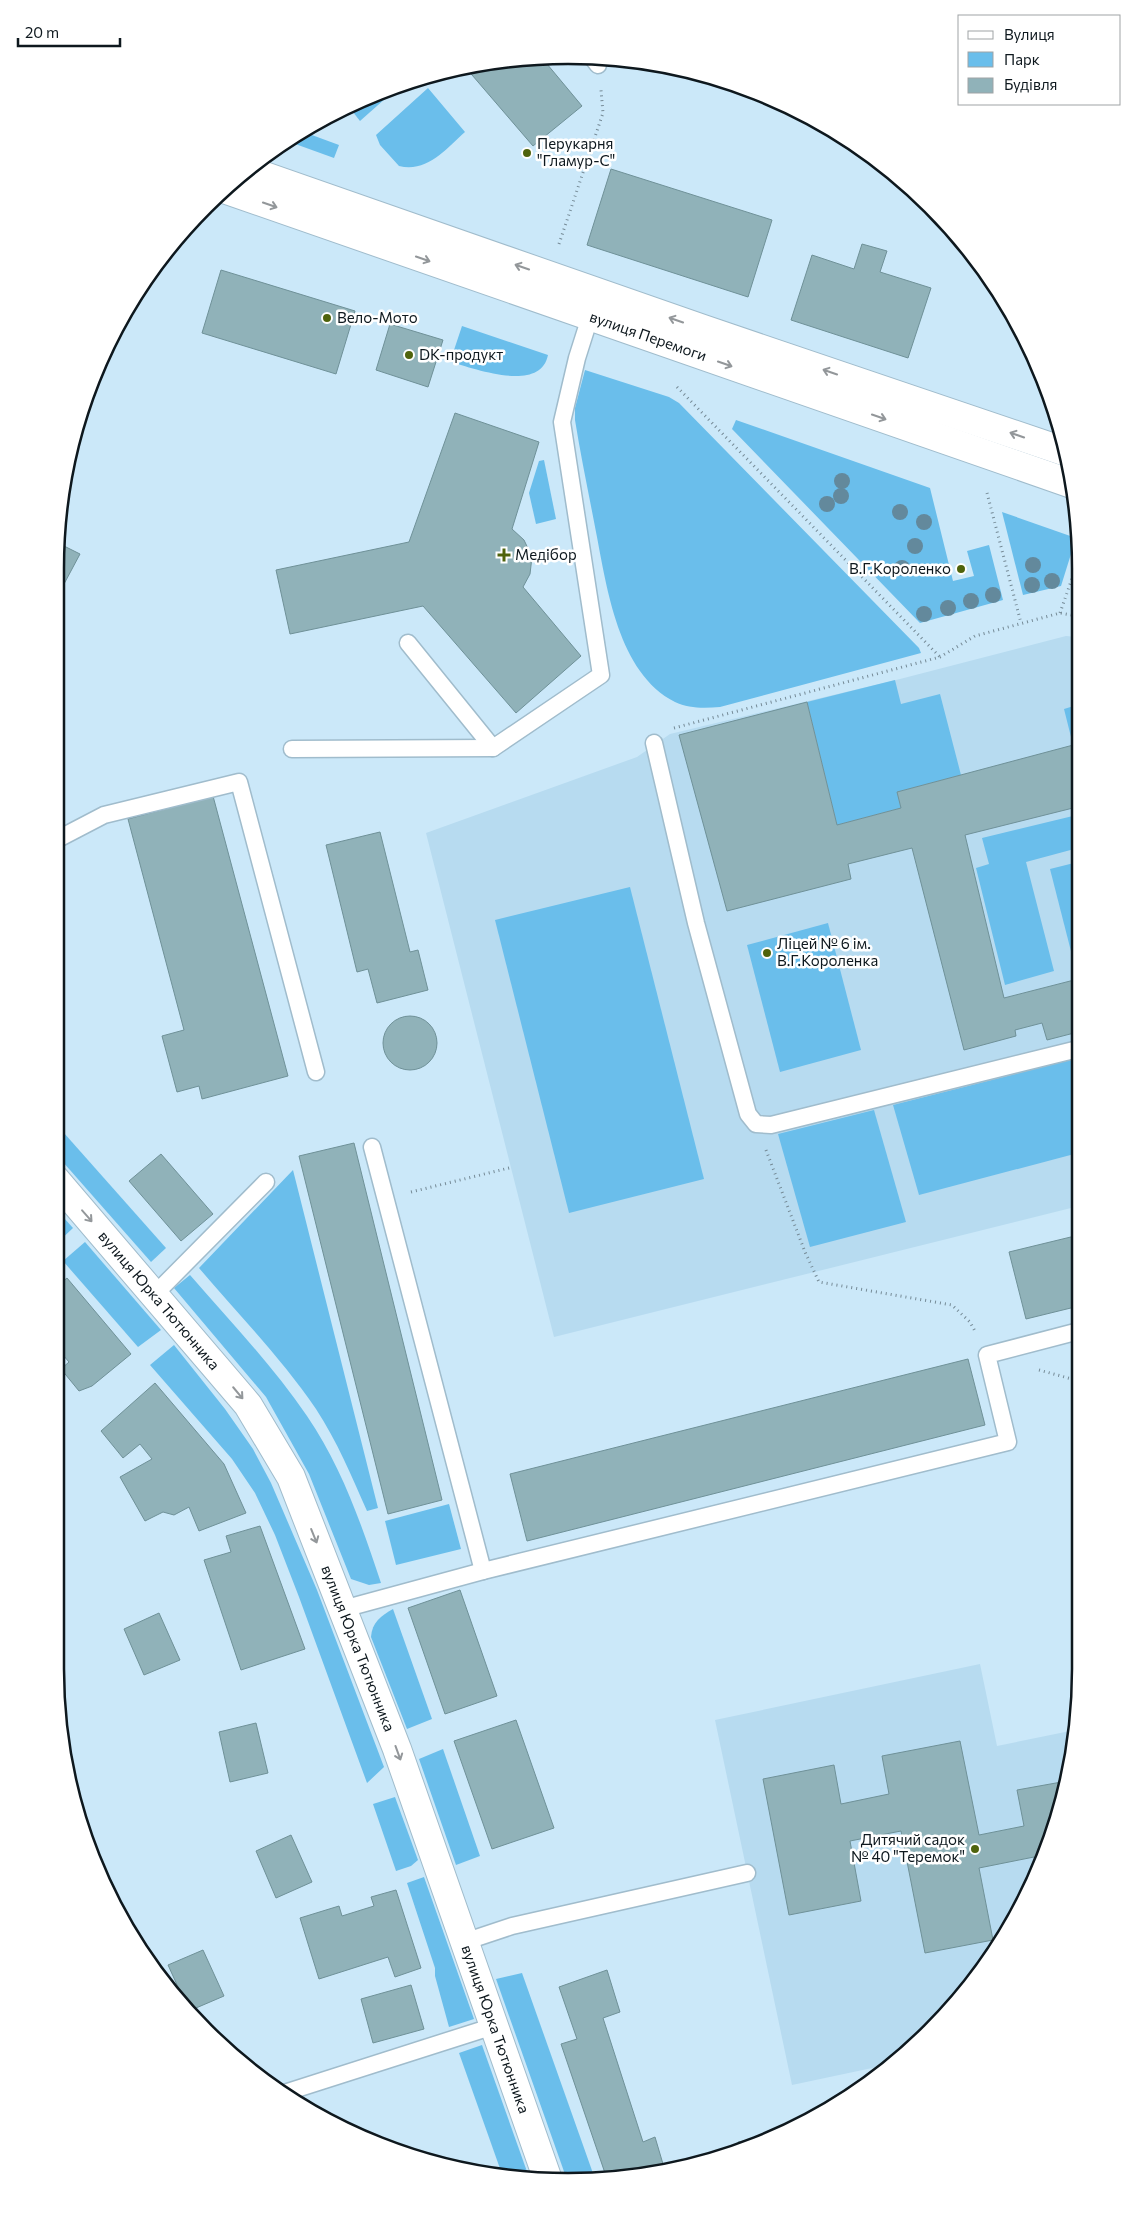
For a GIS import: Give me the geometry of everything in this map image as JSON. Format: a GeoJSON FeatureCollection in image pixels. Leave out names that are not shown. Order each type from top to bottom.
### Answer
{"type":"FeatureCollection","features":[{"type":"Feature","properties":{"kind":"street","name":"вулиця Перемоги"},"geometry":{"type":"LineString","coordinates":[[255,173],[703,329],[1058,449]]}},
{"type":"Feature","properties":{"kind":"street","name":"вулиця Перемоги"},"geometry":{"type":"LineString","coordinates":[[233,192],[1065,482]]}},
{"type":"Feature","properties":{"kind":"street","name":"вулиця Юрка Тютюнника"},"geometry":{"type":"LineString","coordinates":[[64,1188],[248,1405],[291,1477],[397,1749],[545,2172]]}},
{"type":"Feature","properties":{"kind":"lane"},"geometry":{"type":"LineString","coordinates":[[292,749],[493,748],[601,675],[562,422],[576,358],[590,317]]}},
{"type":"Feature","properties":{"kind":"lane"},"geometry":{"type":"LineString","coordinates":[[408,643],[493,748]]}},
{"type":"Feature","properties":{"kind":"lane"},"geometry":{"type":"LineString","coordinates":[[654,743],[701,942],[748,1114],[756,1124],[771,1125],[1072,1050]]}},
{"type":"Feature","properties":{"kind":"lane"},"geometry":{"type":"LineString","coordinates":[[64,836],[104,814],[239,782],[316,1072]]}},
{"type":"Feature","properties":{"kind":"lane"},"geometry":{"type":"LineString","coordinates":[[372,1147],[483,1572]]}},
{"type":"Feature","properties":{"kind":"lane"},"geometry":{"type":"LineString","coordinates":[[155,1294],[266,1182]]}},
{"type":"Feature","properties":{"kind":"lane"},"geometry":{"type":"LineString","coordinates":[[344,1609],[483,1572],[1008,1442],[987,1355],[1072,1333]]}},
{"type":"Feature","properties":{"kind":"lane"},"geometry":{"type":"LineString","coordinates":[[464,1942],[512,1926],[747,1873]]}},
{"type":"Feature","properties":{"kind":"lane"},"geometry":{"type":"LineString","coordinates":[[292,2091],[494,2026]]}},
{"type":"Feature","properties":{"kind":"path"},"geometry":{"type":"LineString","coordinates":[[559,245],[603,113],[596,65]]}},
{"type":"Feature","properties":{"kind":"path"},"geometry":{"type":"LineString","coordinates":[[677,387],[940,657]]}},
{"type":"Feature","properties":{"kind":"path"},"geometry":{"type":"LineString","coordinates":[[987,493],[1021,623]]}},
{"type":"Feature","properties":{"kind":"path"},"geometry":{"type":"LineString","coordinates":[[1060,614],[1072,579]]}},
{"type":"Feature","properties":{"kind":"path"},"geometry":{"type":"LineString","coordinates":[[654,743],[667,730],[940,657],[975,636],[1060,614],[1072,615]]}},
{"type":"Feature","properties":{"kind":"path"},"geometry":{"type":"LineString","coordinates":[[756,1124],[805,1252],[819,1282],[952,1305],[970,1322],[987,1355]]}},
{"type":"Feature","properties":{"kind":"path"},"geometry":{"type":"LineString","coordinates":[[386,1198],[512,1167]]}},
{"type":"Feature","properties":{"kind":"shaded area","name":"Ліцей № 6 ім. В.Г.Короленка"},"geometry":{"type":"Polygon","coordinates":[[[1066,636],[1072,637],[1072,1208],[554,1337],[426,833],[637,757],[670,734],[900,679],[1066,636]]]}},
{"type":"Feature","properties":{"kind":"shaded area"},"geometry":{"type":"Polygon","coordinates":[[[980,1664],[997,1746],[1068,1731],[1063,1767],[1045,1831],[1034,1862],[1005,1921],[968,1976],[947,2001],[925,2026],[878,2067],[792,2085],[715,1720],[980,1664]]]}},
{"type":"Feature","properties":{"kind":"green space"},"geometry":{"type":"Polygon","coordinates":[[[428,88],[465,132],[443,152],[427,163],[409,167],[399,166],[380,145],[376,135],[428,88]]]}},
{"type":"Feature","properties":{"kind":"green space"},"geometry":{"type":"Polygon","coordinates":[[[386,98],[360,121],[353,112],[386,98]]]}},
{"type":"Feature","properties":{"kind":"green space"},"geometry":{"type":"Polygon","coordinates":[[[311,135],[339,145],[334,158],[296,144],[311,135]]]}},
{"type":"Feature","properties":{"kind":"green space"},"geometry":{"type":"Polygon","coordinates":[[[462,326],[548,355],[542,367],[533,373],[520,376],[489,373],[450,362],[462,326]]]}},
{"type":"Feature","properties":{"kind":"green space"},"geometry":{"type":"Polygon","coordinates":[[[585,370],[669,397],[679,403],[919,648],[921,653],[720,707],[686,706],[675,702],[656,689],[640,671],[628,650],[618,627],[605,578],[575,420],[575,408],[585,370]]]}},
{"type":"Feature","properties":{"kind":"green space"},"geometry":{"type":"Polygon","coordinates":[[[736,420],[930,488],[953,581],[974,576],[967,551],[989,545],[1003,600],[920,623],[732,429],[736,420]]]}},
{"type":"Feature","properties":{"kind":"green space"},"geometry":{"type":"Polygon","coordinates":[[[544,460],[556,519],[536,524],[529,493],[539,461],[544,460]]]}},
{"type":"Feature","properties":{"kind":"green space"},"geometry":{"type":"Polygon","coordinates":[[[1002,512],[1071,536],[1072,552],[1061,586],[1023,595],[1002,512]]]}},
{"type":"Feature","properties":{"kind":"green space"},"geometry":{"type":"Polygon","coordinates":[[[895,680],[901,704],[940,694],[961,775],[897,792],[901,808],[837,825],[807,702],[895,680]]]}},
{"type":"Feature","properties":{"kind":"green space"},"geometry":{"type":"Polygon","coordinates":[[[1072,707],[1072,741],[1064,709],[1072,707]]]}},
{"type":"Feature","properties":{"kind":"green space"},"geometry":{"type":"Polygon","coordinates":[[[1072,816],[1072,850],[1026,862],[1054,971],[1005,985],[976,868],[989,864],[982,838],[1072,816]]]}},
{"type":"Feature","properties":{"kind":"green space"},"geometry":{"type":"Polygon","coordinates":[[[1072,864],[1072,955],[1050,869],[1072,864]]]}},
{"type":"Feature","properties":{"kind":"green space"},"geometry":{"type":"Polygon","coordinates":[[[630,887],[704,1179],[569,1213],[495,920],[630,887]]]}},
{"type":"Feature","properties":{"kind":"green space"},"geometry":{"type":"Polygon","coordinates":[[[828,923],[861,1050],[780,1072],[747,945],[828,923]]]}},
{"type":"Feature","properties":{"kind":"green space"},"geometry":{"type":"Polygon","coordinates":[[[1072,1060],[1072,1155],[919,1195],[893,1105],[1072,1060]]]}},
{"type":"Feature","properties":{"kind":"green space"},"geometry":{"type":"Polygon","coordinates":[[[874,1110],[906,1222],[810,1247],[778,1134],[874,1110]]]}},
{"type":"Feature","properties":{"kind":"green space"},"geometry":{"type":"Polygon","coordinates":[[[64,1133],[166,1248],[151,1262],[64,1163],[64,1133]]]}},
{"type":"Feature","properties":{"kind":"green space"},"geometry":{"type":"Polygon","coordinates":[[[293,1170],[378,1508],[367,1511],[324,1421],[303,1390],[199,1268],[293,1170]]]}},
{"type":"Feature","properties":{"kind":"green space"},"geometry":{"type":"Polygon","coordinates":[[[64,1218],[73,1228],[64,1236],[64,1218]]]}},
{"type":"Feature","properties":{"kind":"green space"},"geometry":{"type":"Polygon","coordinates":[[[85,1242],[161,1330],[138,1347],[64,1260],[85,1242]]]}},
{"type":"Feature","properties":{"kind":"green space"},"geometry":{"type":"Polygon","coordinates":[[[190,1275],[280,1379],[319,1435],[350,1497],[381,1583],[369,1585],[351,1579],[309,1474],[266,1397],[174,1288],[190,1275]]]}},
{"type":"Feature","properties":{"kind":"green space"},"geometry":{"type":"Polygon","coordinates":[[[174,1345],[225,1409],[253,1449],[271,1483],[317,1590],[384,1767],[367,1783],[299,1597],[275,1535],[255,1493],[232,1459],[150,1365],[174,1345]]]}},
{"type":"Feature","properties":{"kind":"green space"},"geometry":{"type":"Polygon","coordinates":[[[449,1504],[461,1549],[396,1565],[385,1521],[449,1504]]]}},
{"type":"Feature","properties":{"kind":"green space"},"geometry":{"type":"Polygon","coordinates":[[[393,1609],[432,1719],[407,1729],[371,1637],[373,1627],[378,1620],[393,1609]]]}},
{"type":"Feature","properties":{"kind":"green space"},"geometry":{"type":"Polygon","coordinates":[[[443,1749],[480,1856],[456,1865],[419,1759],[443,1749]]]}},
{"type":"Feature","properties":{"kind":"green space"},"geometry":{"type":"Polygon","coordinates":[[[395,1797],[418,1860],[411,1866],[396,1871],[373,1804],[395,1797]]]}},
{"type":"Feature","properties":{"kind":"green space"},"geometry":{"type":"Polygon","coordinates":[[[424,1877],[474,2019],[449,2027],[435,1976],[435,1968],[407,1883],[424,1877]]]}},
{"type":"Feature","properties":{"kind":"green space"},"geometry":{"type":"Polygon","coordinates":[[[522,1973],[593,2172],[564,2173],[496,1979],[522,1973]]]}},
{"type":"Feature","properties":{"kind":"green space"},"geometry":{"type":"Polygon","coordinates":[[[482,2045],[527,2171],[500,2169],[459,2053],[482,2045]]]}},
{"type":"Feature","properties":{"kind":"building"},"geometry":{"type":"Polygon","coordinates":[[[548,65],[582,106],[533,146],[470,73],[502,68],[548,65]]]}},
{"type":"Feature","properties":{"kind":"building"},"geometry":{"type":"Polygon","coordinates":[[[611,169],[772,220],[748,297],[587,245],[611,169]]]}},
{"type":"Feature","properties":{"kind":"building"},"geometry":{"type":"Polygon","coordinates":[[[862,244],[887,251],[880,272],[931,288],[908,358],[791,320],[812,255],[854,269],[862,244]]]}},
{"type":"Feature","properties":{"kind":"building"},"geometry":{"type":"Polygon","coordinates":[[[221,270],[355,311],[336,374],[202,333],[221,270]]]}},
{"type":"Feature","properties":{"kind":"building","name":"DK-продукт"},"geometry":{"type":"Polygon","coordinates":[[[390,324],[443,340],[428,387],[376,370],[390,324]]]}},
{"type":"Feature","properties":{"kind":"building"},"geometry":{"type":"Polygon","coordinates":[[[455,413],[539,442],[512,529],[524,540],[532,557],[530,574],[523,587],[581,656],[516,713],[423,606],[290,634],[276,570],[409,542],[455,413]]]}},
{"type":"Feature","properties":{"kind":"building"},"geometry":{"type":"Polygon","coordinates":[[[65,546],[80,554],[64,584],[65,546]]]}},
{"type":"Feature","properties":{"kind":"building"},"geometry":{"type":"Polygon","coordinates":[[[807,702],[837,825],[901,808],[897,792],[1072,745],[1072,808],[965,835],[1004,998],[1072,981],[1072,1034],[1047,1040],[1042,1023],[1015,1030],[1016,1036],[964,1050],[912,848],[848,864],[851,879],[727,911],[679,735],[807,702]]]}},
{"type":"Feature","properties":{"kind":"building"},"geometry":{"type":"Polygon","coordinates":[[[213,796],[288,1076],[202,1099],[199,1086],[177,1092],[162,1036],[184,1030],[128,819],[213,796]]]}},
{"type":"Feature","properties":{"kind":"building"},"geometry":{"type":"Polygon","coordinates":[[[380,832],[410,952],[418,950],[428,990],[377,1003],[368,969],[357,972],[326,845],[380,832]]]}},
{"type":"Feature","properties":{"kind":"building"},"geometry":{"type":"Polygon","coordinates":[[[410,1016],[420,1018],[429,1024],[435,1033],[437,1043],[435,1053],[429,1062],[420,1068],[410,1070],[400,1068],[391,1062],[385,1053],[383,1043],[385,1033],[391,1024],[400,1018],[410,1016]]]}},
{"type":"Feature","properties":{"kind":"building"},"geometry":{"type":"Polygon","coordinates":[[[354,1143],[442,1500],[388,1514],[299,1156],[354,1143]]]}},
{"type":"Feature","properties":{"kind":"building"},"geometry":{"type":"Polygon","coordinates":[[[161,1154],[213,1214],[181,1241],[129,1181],[161,1154]]]}},
{"type":"Feature","properties":{"kind":"building"},"geometry":{"type":"Polygon","coordinates":[[[1072,1237],[1072,1308],[1026,1319],[1009,1252],[1072,1237]]]}},
{"type":"Feature","properties":{"kind":"building"},"geometry":{"type":"Polygon","coordinates":[[[67,1278],[131,1354],[92,1386],[79,1391],[64,1373],[64,1366],[69,1362],[64,1356],[64,1280],[67,1278]]]}},
{"type":"Feature","properties":{"kind":"building"},"geometry":{"type":"Polygon","coordinates":[[[968,1359],[985,1425],[527,1541],[510,1474],[968,1359]]]}},
{"type":"Feature","properties":{"kind":"building"},"geometry":{"type":"Polygon","coordinates":[[[155,1383],[224,1464],[246,1513],[199,1531],[189,1507],[174,1515],[163,1512],[145,1521],[120,1477],[152,1459],[140,1444],[123,1458],[101,1431],[155,1383]]]}},
{"type":"Feature","properties":{"kind":"building"},"geometry":{"type":"Polygon","coordinates":[[[260,1526],[305,1649],[241,1670],[204,1560],[231,1552],[226,1536],[260,1526]]]}},
{"type":"Feature","properties":{"kind":"building"},"geometry":{"type":"Polygon","coordinates":[[[460,1590],[497,1696],[445,1714],[408,1608],[460,1590]]]}},
{"type":"Feature","properties":{"kind":"building"},"geometry":{"type":"Polygon","coordinates":[[[159,1613],[180,1660],[144,1675],[124,1629],[159,1613]]]}},
{"type":"Feature","properties":{"kind":"building"},"geometry":{"type":"Polygon","coordinates":[[[516,1720],[554,1828],[492,1849],[454,1741],[516,1720]]]}},
{"type":"Feature","properties":{"kind":"building"},"geometry":{"type":"Polygon","coordinates":[[[256,1723],[268,1773],[230,1782],[219,1732],[256,1723]]]}},
{"type":"Feature","properties":{"kind":"building","name":"Дитячий садок № 40 \"Теремок\""},"geometry":{"type":"Polygon","coordinates":[[[960,1741],[979,1835],[1024,1826],[1017,1790],[1059,1782],[1035,1860],[1034,1857],[979,1868],[993,1940],[925,1953],[901,1831],[850,1841],[861,1901],[789,1915],[763,1779],[834,1765],[841,1804],[889,1794],[882,1756],[960,1741]]]}},
{"type":"Feature","properties":{"kind":"building"},"geometry":{"type":"Polygon","coordinates":[[[291,1835],[312,1882],[276,1898],[256,1851],[291,1835]]]}},
{"type":"Feature","properties":{"kind":"building"},"geometry":{"type":"Polygon","coordinates":[[[396,1890],[421,1968],[395,1977],[388,1957],[319,1979],[300,1918],[339,1906],[342,1916],[374,1906],[371,1897],[396,1890]]]}},
{"type":"Feature","properties":{"kind":"building"},"geometry":{"type":"Polygon","coordinates":[[[203,1950],[224,1996],[195,2008],[179,1989],[168,1965],[203,1950]]]}},
{"type":"Feature","properties":{"kind":"building"},"geometry":{"type":"Polygon","coordinates":[[[607,1970],[620,2012],[603,2018],[643,2142],[655,2137],[663,2164],[605,2172],[561,2044],[577,2039],[559,1987],[607,1970]]]}},
{"type":"Feature","properties":{"kind":"building"},"geometry":{"type":"Polygon","coordinates":[[[411,1985],[424,2029],[373,2043],[361,1999],[411,1985]]]}},
{"type":"Feature","properties":{"kind":"place","name":"Перукарня \"Гламур-С\""},"geometry":{"type":"Point","coordinates":[527,153]}},
{"type":"Feature","properties":{"kind":"place","name":"Вело-Мото"},"geometry":{"type":"Point","coordinates":[327,318]}},
{"type":"Feature","properties":{"kind":"place","name":"DK-продукт"},"geometry":{"type":"Point","coordinates":[409,355]}},
{"type":"Feature","properties":{"kind":"place","name":"Медібор"},"geometry":{"type":"Point","coordinates":[504,555]}},
{"type":"Feature","properties":{"kind":"place","name":"В.Г.Короленко"},"geometry":{"type":"Point","coordinates":[961,569]}},
{"type":"Feature","properties":{"kind":"place","name":"Ліцей № 6 ім. В.Г.Короленка"},"geometry":{"type":"Point","coordinates":[767,953]}},
{"type":"Feature","properties":{"kind":"place","name":"Дитячий садок № 40 \"Теремок\""},"geometry":{"type":"Point","coordinates":[975,1849]}}]}
